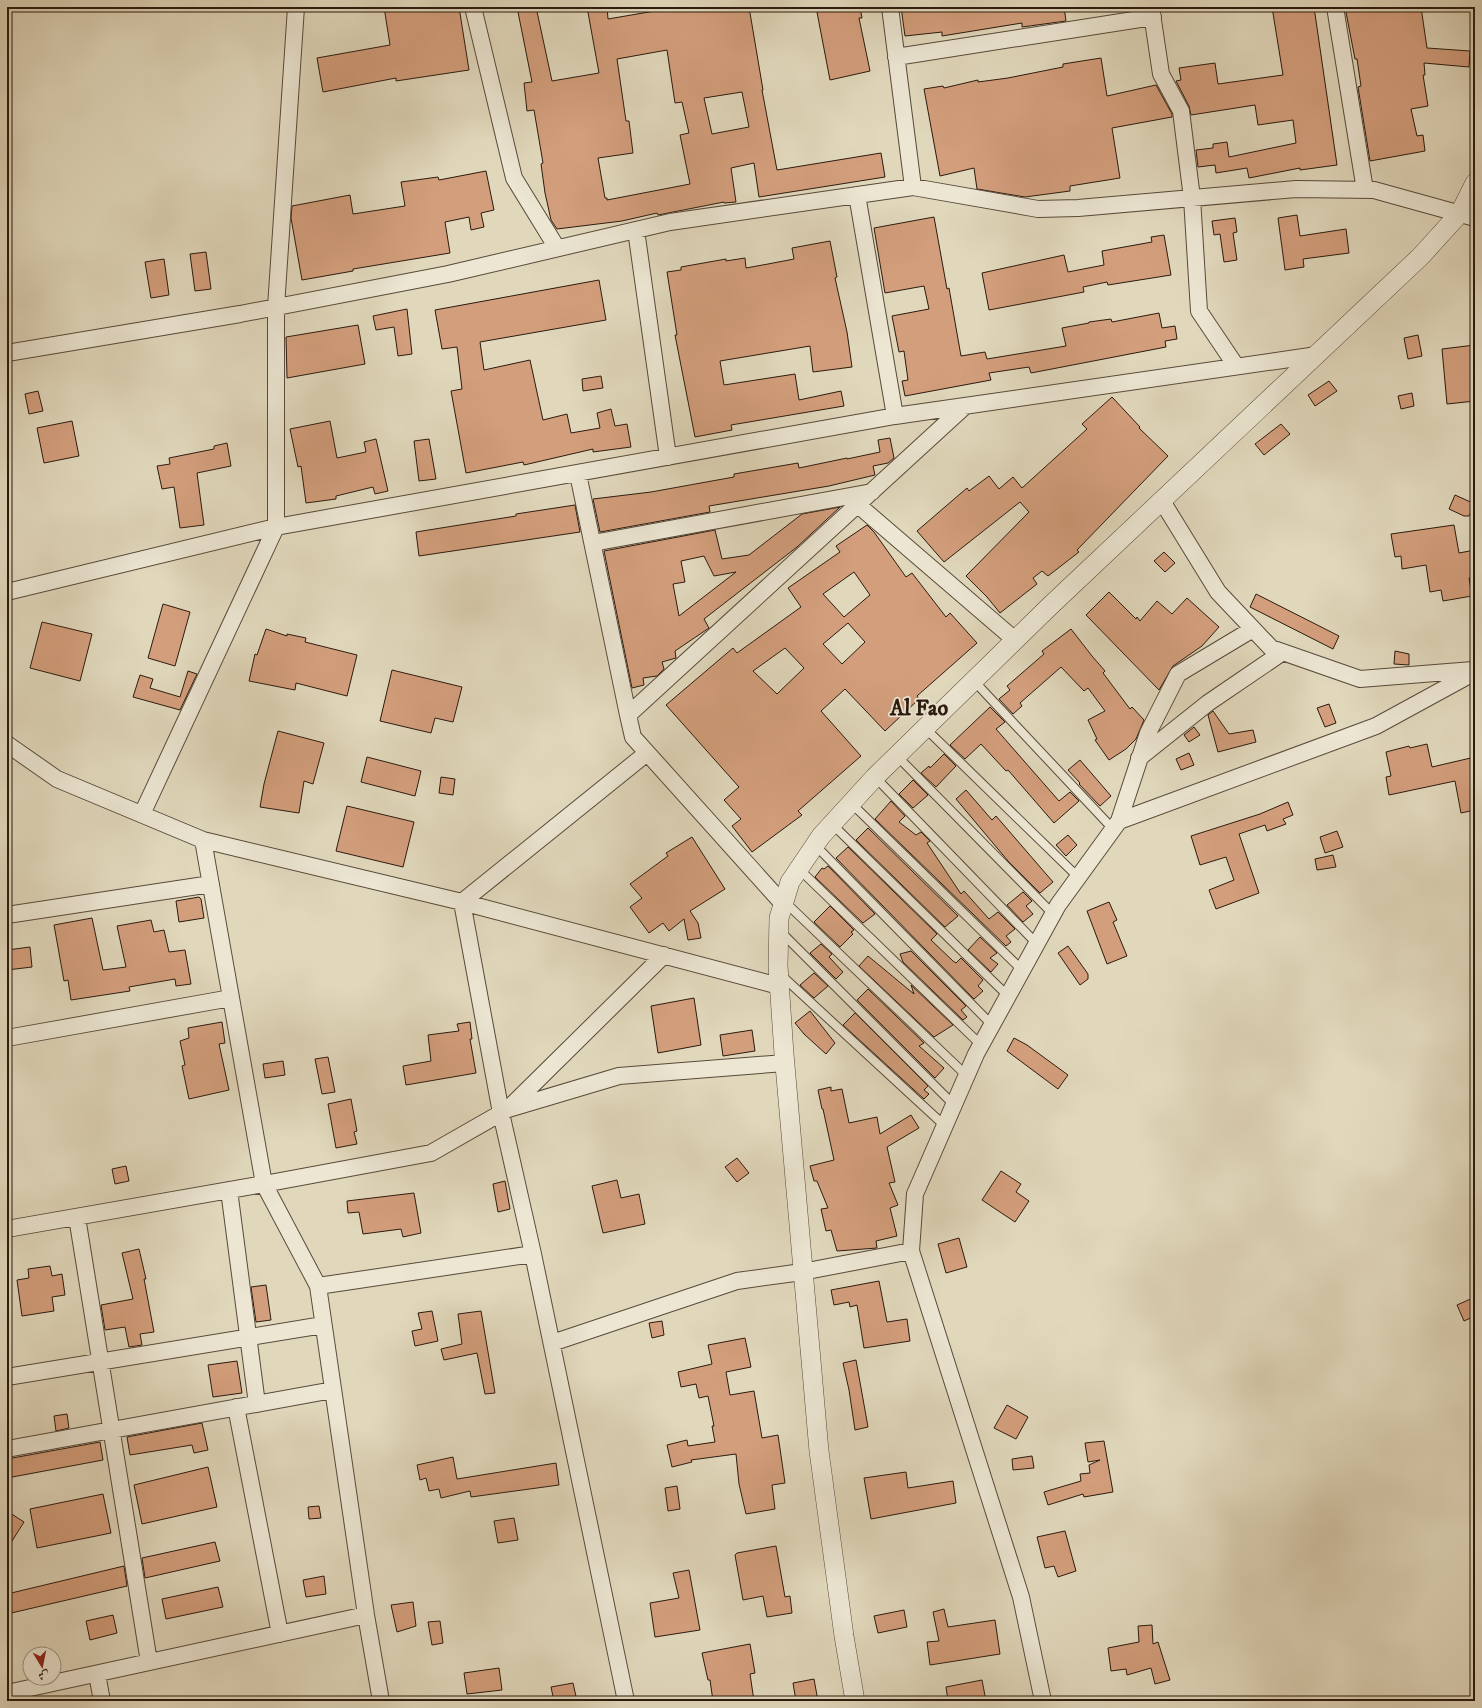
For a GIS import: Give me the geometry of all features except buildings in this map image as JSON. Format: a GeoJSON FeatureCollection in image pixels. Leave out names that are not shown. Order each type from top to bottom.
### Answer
{"type":"FeatureCollection","features":[{"type":"Feature","properties":{"kind":"street"},"geometry":{"type":"LineString","coordinates":[[142,814],[276,527],[276,307],[296,7]]}},
{"type":"Feature","properties":{"kind":"street"},"geometry":{"type":"LineString","coordinates":[[473,7],[514,178],[557,248]]}},
{"type":"Feature","properties":{"kind":"street"},"geometry":{"type":"LineString","coordinates":[[890,7],[913,187]]}},
{"type":"Feature","properties":{"kind":"street"},"geometry":{"type":"LineString","coordinates":[[1336,7],[1365,190]]}},
{"type":"Feature","properties":{"kind":"street"},"geometry":{"type":"LineString","coordinates":[[896,58],[1152,12],[1161,74],[1181,111],[1192,198],[1199,311],[1236,366]]}},
{"type":"Feature","properties":{"kind":"street"},"geometry":{"type":"LineString","coordinates":[[855,1701],[844,1636],[819,1452],[802,1272],[785,1063],[779,979],[778,929],[779,918],[790,882],[815,846],[851,803],[1015,640],[1421,256],[1467,215],[1475,183]]}},
{"type":"Feature","properties":{"kind":"street"},"geometry":{"type":"LineString","coordinates":[[7,352],[276,307],[448,274],[670,222],[913,187],[1038,209],[1078,208],[1296,189],[1374,190],[1467,215]]}},
{"type":"Feature","properties":{"kind":"street"},"geometry":{"type":"LineString","coordinates":[[857,195],[895,416]]}},
{"type":"Feature","properties":{"kind":"street"},"geometry":{"type":"LineString","coordinates":[[636,230],[668,458]]}},
{"type":"Feature","properties":{"kind":"street"},"geometry":{"type":"LineString","coordinates":[[7,592],[276,527],[668,458],[895,416],[1317,355]]}},
{"type":"Feature","properties":{"kind":"street"},"geometry":{"type":"LineString","coordinates":[[628,715],[965,406]]}},
{"type":"Feature","properties":{"kind":"street"},"geometry":{"type":"LineString","coordinates":[[578,474],[633,737],[784,903]]}},
{"type":"Feature","properties":{"kind":"street"},"geometry":{"type":"LineString","coordinates":[[593,544],[872,492]]}},
{"type":"Feature","properties":{"kind":"street"},"geometry":{"type":"LineString","coordinates":[[1162,501],[1218,592],[1271,648],[1360,679],[1475,671]]}},
{"type":"Feature","properties":{"kind":"street"},"geometry":{"type":"LineString","coordinates":[[858,505],[1015,640]]}},
{"type":"Feature","properties":{"kind":"street"},"geometry":{"type":"LineString","coordinates":[[1043,1701],[1021,1597],[911,1251],[915,1194],[981,1045],[1036,944],[1053,914],[1116,825],[1148,733],[1178,674],[1253,629]]}},
{"type":"Feature","properties":{"kind":"street"},"geometry":{"type":"LineString","coordinates":[[1139,758],[1208,703],[1283,652]]}},
{"type":"Feature","properties":{"kind":"street"},"geometry":{"type":"LineString","coordinates":[[1116,825],[1376,726],[1475,671]]}},
{"type":"Feature","properties":{"kind":"street"},"geometry":{"type":"LineString","coordinates":[[7,744],[56,779],[203,840],[462,902],[664,955],[779,979]]}},
{"type":"Feature","properties":{"kind":"street"},"geometry":{"type":"LineString","coordinates":[[462,902],[647,753]]}},
{"type":"Feature","properties":{"kind":"street"},"geometry":{"type":"LineString","coordinates":[[203,840],[264,1184],[318,1286],[366,1615],[381,1701]]}},
{"type":"Feature","properties":{"kind":"street"},"geometry":{"type":"LineString","coordinates":[[7,915],[211,884]]}},
{"type":"Feature","properties":{"kind":"street"},"geometry":{"type":"LineString","coordinates":[[462,902],[626,1701]]}},
{"type":"Feature","properties":{"kind":"street"},"geometry":{"type":"LineString","coordinates":[[505,1111],[664,955]]}},
{"type":"Feature","properties":{"kind":"street"},"geometry":{"type":"LineString","coordinates":[[7,1038],[231,998]]}},
{"type":"Feature","properties":{"kind":"street"},"geometry":{"type":"LineString","coordinates":[[7,1229],[431,1153],[505,1111],[619,1076],[785,1063]]}},
{"type":"Feature","properties":{"kind":"street"},"geometry":{"type":"LineString","coordinates":[[229,1190],[257,1404]]}},
{"type":"Feature","properties":{"kind":"street"},"geometry":{"type":"LineString","coordinates":[[77,1217],[149,1662]]}},
{"type":"Feature","properties":{"kind":"street"},"geometry":{"type":"LineString","coordinates":[[552,1343],[737,1281],[802,1272],[911,1251]]}},
{"type":"Feature","properties":{"kind":"street"},"geometry":{"type":"LineString","coordinates":[[318,1286],[534,1254]]}},
{"type":"Feature","properties":{"kind":"street"},"geometry":{"type":"LineString","coordinates":[[7,1377],[323,1324]]}},
{"type":"Feature","properties":{"kind":"street"},"geometry":{"type":"LineString","coordinates":[[7,1449],[333,1390]]}},
{"type":"Feature","properties":{"kind":"street"},"geometry":{"type":"LineString","coordinates":[[236,1407],[280,1634]]}},
{"type":"Feature","properties":{"kind":"street"},"geometry":{"type":"LineString","coordinates":[[7,1693],[366,1615]]}},
{"type":"Feature","properties":{"kind":"street"},"geometry":{"type":"LineString","coordinates":[[97,1674],[102,1701]]}},
{"type":"Feature","properties":{"kind":"lane"},"geometry":{"type":"LineString","coordinates":[[974,681],[1116,825]]}},
{"type":"Feature","properties":{"kind":"lane"},"geometry":{"type":"LineString","coordinates":[[926,728],[1078,877]]}},
{"type":"Feature","properties":{"kind":"lane"},"geometry":{"type":"LineString","coordinates":[[898,756],[1053,914]]}},
{"type":"Feature","properties":{"kind":"lane"},"geometry":{"type":"LineString","coordinates":[[875,778],[1036,944]]}},
{"type":"Feature","properties":{"kind":"lane"},"geometry":{"type":"LineString","coordinates":[[851,803],[1022,970]]}},
{"type":"Feature","properties":{"kind":"lane"},"geometry":{"type":"LineString","coordinates":[[832,824],[1008,996]]}},
{"type":"Feature","properties":{"kind":"lane"},"geometry":{"type":"LineString","coordinates":[[815,846],[992,1025]]}},
{"type":"Feature","properties":{"kind":"lane"},"geometry":{"type":"LineString","coordinates":[[799,869],[981,1045]]}},
{"type":"Feature","properties":{"kind":"lane"},"geometry":{"type":"LineString","coordinates":[[784,903],[967,1076]]}},
{"type":"Feature","properties":{"kind":"lane"},"geometry":{"type":"LineString","coordinates":[[778,929],[954,1104]]}},
{"type":"Feature","properties":{"kind":"lane"},"geometry":{"type":"LineString","coordinates":[[779,979],[945,1126]]}},
{"type":"Feature","properties":{"kind":"district","name":"Al Fao"},"geometry":{"type":"Point","coordinates":[919,708]}}]}
